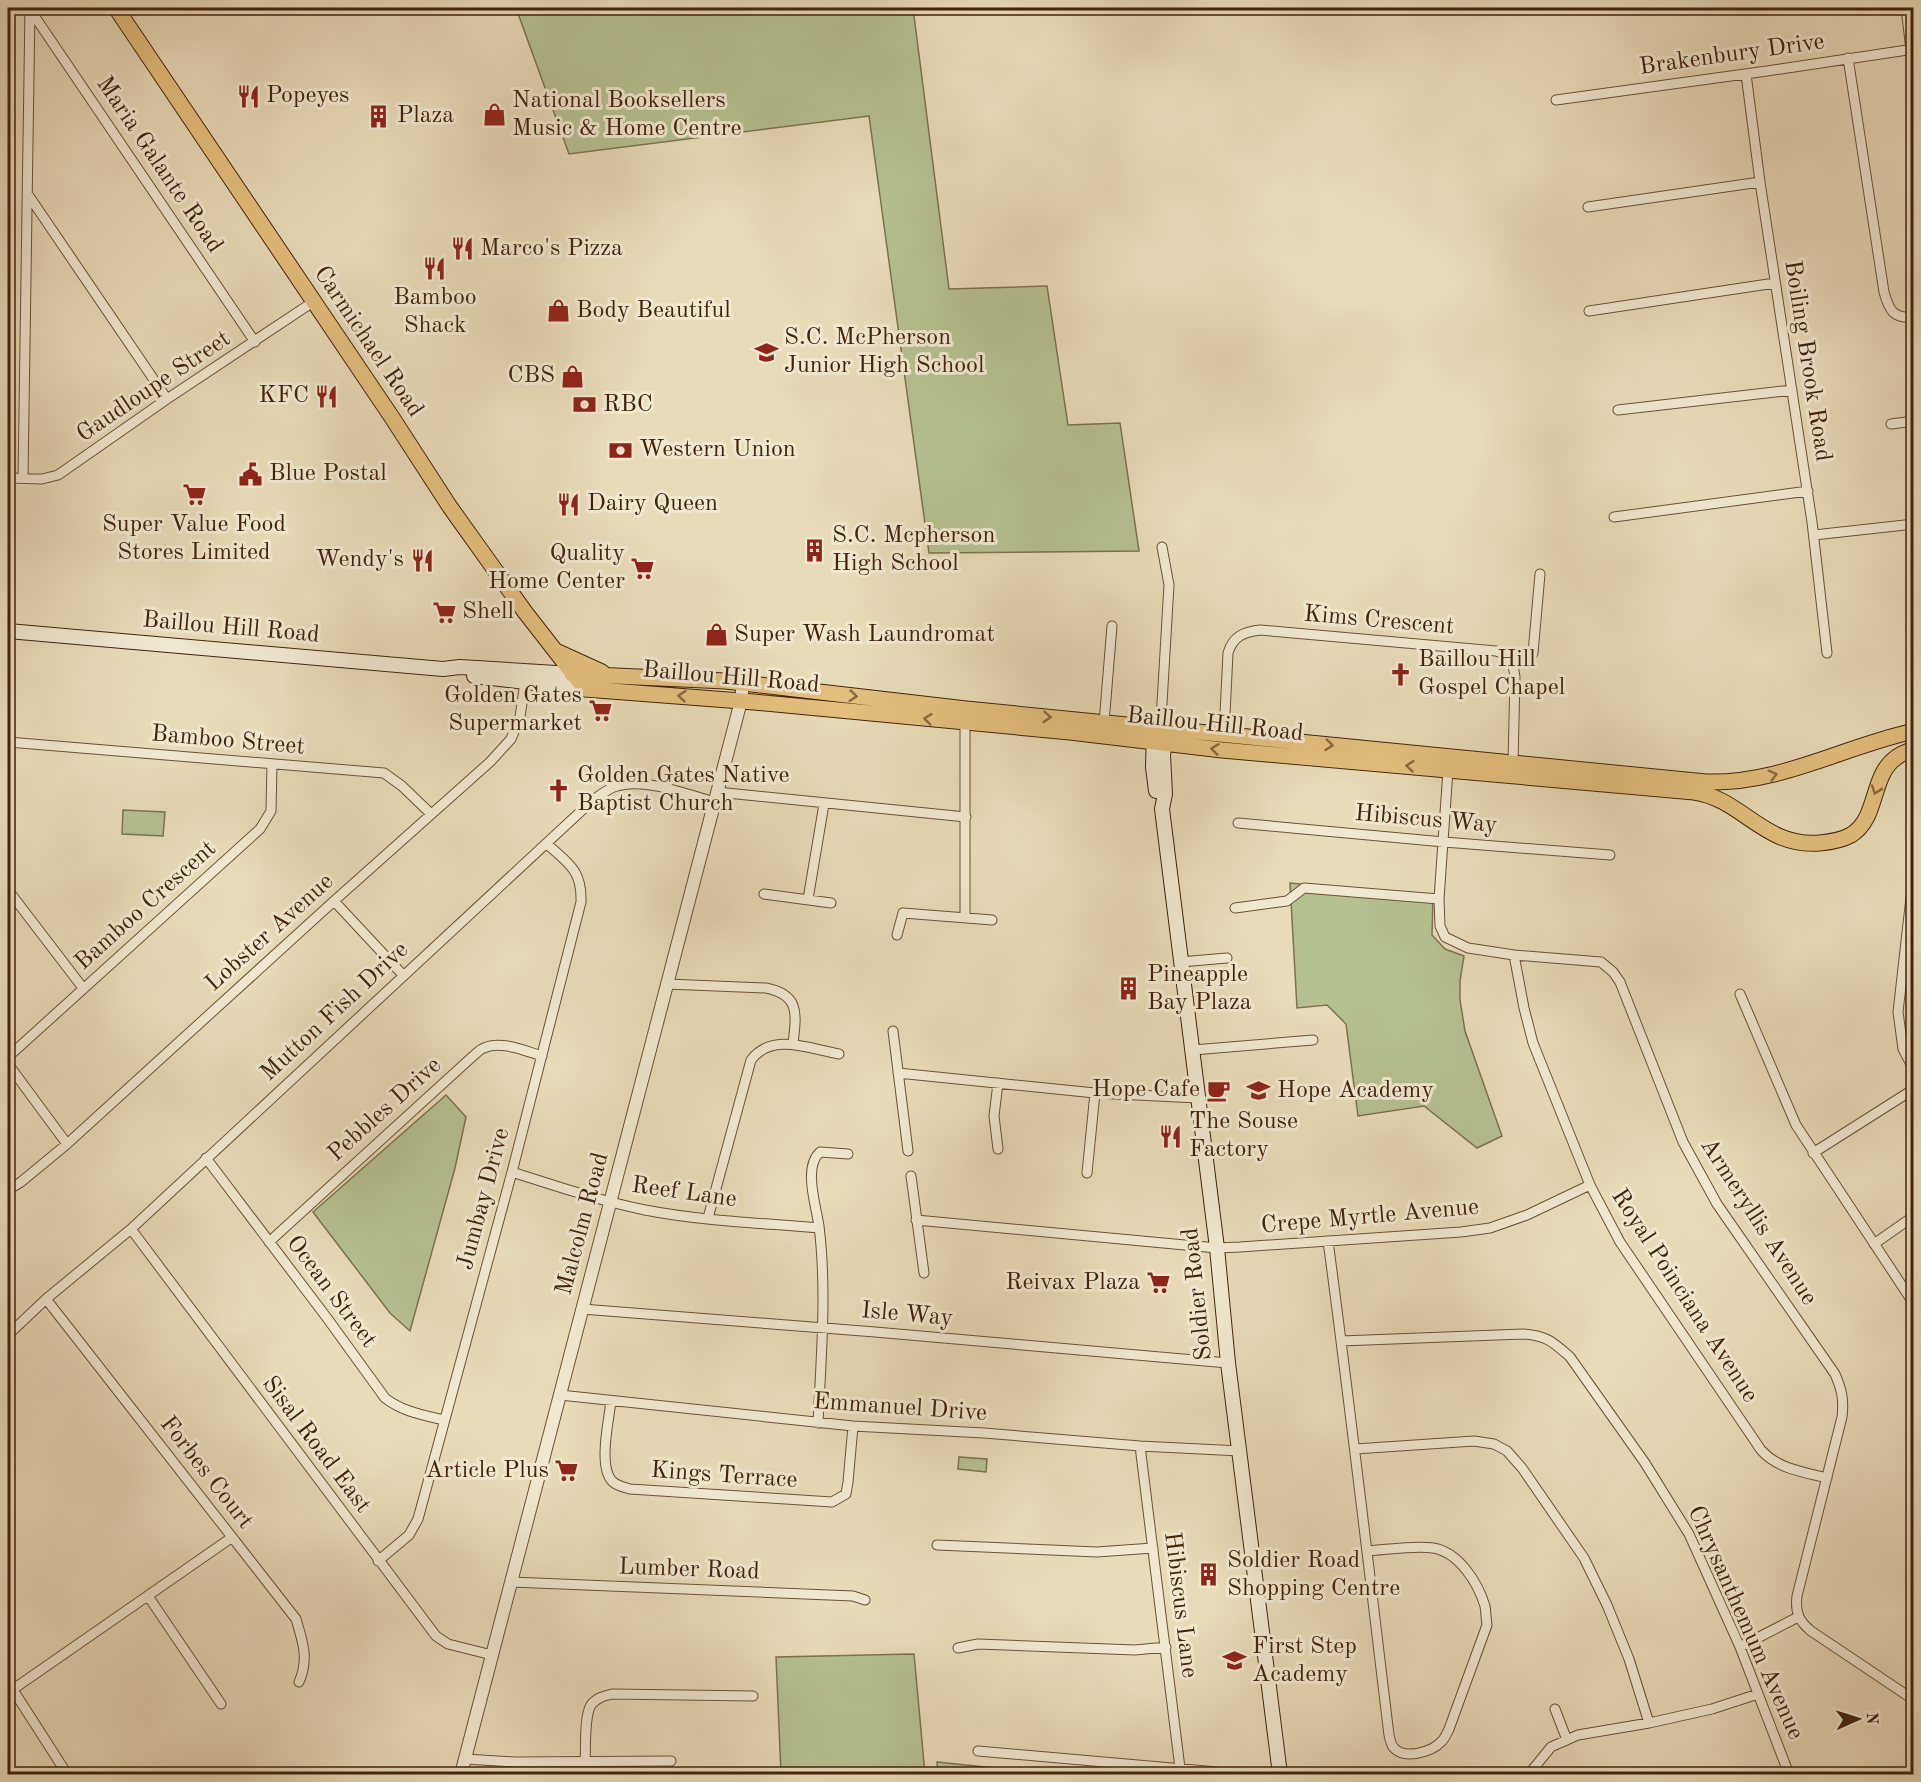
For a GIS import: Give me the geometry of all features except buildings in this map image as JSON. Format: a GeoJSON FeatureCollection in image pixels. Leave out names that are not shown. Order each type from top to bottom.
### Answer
{"type":"FeatureCollection","features":[{"type":"Feature","properties":{"kind":"main road","name":"Carmichael Road"},"geometry":{"type":"LineString","coordinates":[[116,8],[450,507],[525,612],[555,651],[607,675]]}},
{"type":"Feature","properties":{"kind":"main road","name":"Baillou Hill Road"},"geometry":{"type":"LineString","coordinates":[[8,631],[451,669],[460,667],[743,683],[965,716],[1104,723],[1160,732],[1222,750],[1694,792],[1710,796],[1734,808],[1772,835],[1807,844],[1835,841],[1851,835],[1869,812],[1880,778],[1888,764]]}},
{"type":"Feature","properties":{"kind":"main road"},"geometry":{"type":"LineString","coordinates":[[555,651],[585,688]]}},
{"type":"Feature","properties":{"kind":"main road","name":"Baillou Hill Road"},"geometry":{"type":"LineString","coordinates":[[451,669],[459,674],[585,688],[1160,732],[1224,734],[1716,783],[1764,778],[1914,731]]}},
{"type":"Feature","properties":{"kind":"main road","name":"Soldier Road"},"geometry":{"type":"LineString","coordinates":[[1160,732],[1164,794],[1162,810],[1280,1774]]}},
{"type":"Feature","properties":{"kind":"main road"},"geometry":{"type":"LineString","coordinates":[[1873,742],[1880,749],[1888,764],[1897,756],[1914,749]]}},
{"type":"Feature","properties":{"kind":"main road"},"geometry":{"type":"LineString","coordinates":[[1734,808],[1737,781]]}},
{"type":"Feature","properties":{"kind":"street"},"geometry":{"type":"LineString","coordinates":[[1906,8],[1912,49]]}},
{"type":"Feature","properties":{"kind":"street"},"geometry":{"type":"LineString","coordinates":[[23,478],[30,9]]}},
{"type":"Feature","properties":{"kind":"street","name":"Maria Galante Road"},"geometry":{"type":"LineString","coordinates":[[30,9],[255,342]]}},
{"type":"Feature","properties":{"kind":"street","name":"Brakenbury Drive"},"geometry":{"type":"LineString","coordinates":[[1556,100],[1912,49]]}},
{"type":"Feature","properties":{"kind":"street"},"geometry":{"type":"LineString","coordinates":[[1848,58],[1887,303],[1894,314],[1903,318],[1914,317]]}},
{"type":"Feature","properties":{"kind":"street","name":"Boiling Brook Road"},"geometry":{"type":"LineString","coordinates":[[1746,74],[1775,284],[1808,491],[1827,653]]}},
{"type":"Feature","properties":{"kind":"street"},"geometry":{"type":"LineString","coordinates":[[1588,207],[1760,182]]}},
{"type":"Feature","properties":{"kind":"street"},"geometry":{"type":"LineString","coordinates":[[29,196],[167,399]]}},
{"type":"Feature","properties":{"kind":"street"},"geometry":{"type":"LineString","coordinates":[[1589,310],[1775,284]]}},
{"type":"Feature","properties":{"kind":"street","name":"Gaudloupe Street"},"geometry":{"type":"LineString","coordinates":[[8,478],[42,479],[58,474],[313,302]]}},
{"type":"Feature","properties":{"kind":"street"},"geometry":{"type":"LineString","coordinates":[[1618,410],[1792,390]]}},
{"type":"Feature","properties":{"kind":"street"},"geometry":{"type":"LineString","coordinates":[[1891,424],[1914,421]]}},
{"type":"Feature","properties":{"kind":"street"},"geometry":{"type":"LineString","coordinates":[[1614,517],[1808,491]]}},
{"type":"Feature","properties":{"kind":"street"},"geometry":{"type":"LineString","coordinates":[[1814,535],[1914,524]]}},
{"type":"Feature","properties":{"kind":"street"},"geometry":{"type":"LineString","coordinates":[[1160,732],[1169,585],[1162,547]]}},
{"type":"Feature","properties":{"kind":"street"},"geometry":{"type":"LineString","coordinates":[[1513,764],[1515,677],[1513,664],[1525,662],[1533,653],[1540,574]]}},
{"type":"Feature","properties":{"kind":"street"},"geometry":{"type":"LineString","coordinates":[[1104,723],[1112,626]]}},
{"type":"Feature","properties":{"kind":"street","name":"Kims Crescent"},"geometry":{"type":"LineString","coordinates":[[1224,734],[1228,653],[1230,645],[1239,635],[1247,632],[1260,630],[1496,651],[1506,654],[1513,664]]}},
{"type":"Feature","properties":{"kind":"street","name":"Lobster Avenue"},"geometry":{"type":"LineString","coordinates":[[8,1190],[67,1144],[490,762],[511,739],[520,717],[525,682]]}},
{"type":"Feature","properties":{"kind":"street","name":"Malcolm Road"},"geometry":{"type":"LineString","coordinates":[[461,1774],[741,701],[743,683]]}},
{"type":"Feature","properties":{"kind":"street"},"geometry":{"type":"LineString","coordinates":[[965,716],[965,916]]}},
{"type":"Feature","properties":{"kind":"street","name":"Bamboo Street"},"geometry":{"type":"LineString","coordinates":[[8,742],[384,773],[402,786],[431,814]]}},
{"type":"Feature","properties":{"kind":"street","name":"Bamboo Crescent"},"geometry":{"type":"LineString","coordinates":[[8,1057],[260,829],[271,811],[272,764]]}},
{"type":"Feature","properties":{"kind":"street","name":"Armeryllis Avenue"},"geometry":{"type":"LineString","coordinates":[[1448,770],[1439,899],[1440,926],[1445,937],[1468,948],[1514,955],[1601,962],[1613,972],[1620,982],[1683,1142],[1717,1204],[1835,1374],[1842,1388],[1844,1401],[1842,1417],[1797,1596],[1798,1617]]}},
{"type":"Feature","properties":{"kind":"street","name":"Mutton Fish Drive"},"geometry":{"type":"LineString","coordinates":[[8,1335],[46,1299],[131,1229],[403,975],[593,800],[608,789],[617,785],[634,784],[716,797],[966,817]]}},
{"type":"Feature","properties":{"kind":"street"},"geometry":{"type":"LineString","coordinates":[[808,900],[824,804]]}},
{"type":"Feature","properties":{"kind":"street","name":"Hibiscus Way"},"geometry":{"type":"LineString","coordinates":[[1238,823],[1610,855]]}},
{"type":"Feature","properties":{"kind":"street","name":"Jumbay Drive"},"geometry":{"type":"LineString","coordinates":[[378,1561],[409,1535],[418,1519],[512,1172],[581,902],[582,890],[579,877],[573,868],[547,844]]}},
{"type":"Feature","properties":{"kind":"street"},"geometry":{"type":"LineString","coordinates":[[1914,871],[1898,1012],[1903,1048],[1914,1070]]}},
{"type":"Feature","properties":{"kind":"street"},"geometry":{"type":"LineString","coordinates":[[1235,908],[1287,901],[1304,888],[1439,899]]}},
{"type":"Feature","properties":{"kind":"street"},"geometry":{"type":"LineString","coordinates":[[8,890],[83,988]]}},
{"type":"Feature","properties":{"kind":"street"},"geometry":{"type":"LineString","coordinates":[[764,894],[831,903]]}},
{"type":"Feature","properties":{"kind":"street"},"geometry":{"type":"LineString","coordinates":[[334,901],[403,975]]}},
{"type":"Feature","properties":{"kind":"street"},"geometry":{"type":"LineString","coordinates":[[897,935],[903,913],[965,916],[992,920]]}},
{"type":"Feature","properties":{"kind":"street","name":"Royal Poinciana Avenue"},"geometry":{"type":"LineString","coordinates":[[1514,955],[1533,1043],[1590,1185],[1620,1242],[1769,1460],[1779,1465],[1827,1478]]}},
{"type":"Feature","properties":{"kind":"street"},"geometry":{"type":"LineString","coordinates":[[1180,962],[1227,958]]}},
{"type":"Feature","properties":{"kind":"street"},"geometry":{"type":"LineString","coordinates":[[1902,977],[1914,978]]}},
{"type":"Feature","properties":{"kind":"street"},"geometry":{"type":"LineString","coordinates":[[667,984],[766,988],[780,991],[788,997],[794,1008],[793,1044]]}},
{"type":"Feature","properties":{"kind":"street"},"geometry":{"type":"LineString","coordinates":[[1740,994],[1796,1125],[1914,1304]]}},
{"type":"Feature","properties":{"kind":"street"},"geometry":{"type":"LineString","coordinates":[[893,1031],[908,1151]]}},
{"type":"Feature","properties":{"kind":"street"},"geometry":{"type":"LineString","coordinates":[[1193,1050],[1313,1040]]}},
{"type":"Feature","properties":{"kind":"street"},"geometry":{"type":"LineString","coordinates":[[708,1218],[751,1060],[758,1051],[767,1046],[793,1044],[839,1054]]}},
{"type":"Feature","properties":{"kind":"street","name":"Pebbles Drive"},"geometry":{"type":"LineString","coordinates":[[269,1242],[484,1047],[518,1048],[542,1056]]}},
{"type":"Feature","properties":{"kind":"street"},"geometry":{"type":"LineString","coordinates":[[8,1064],[67,1144]]}},
{"type":"Feature","properties":{"kind":"street"},"geometry":{"type":"LineString","coordinates":[[898,1073],[1095,1093],[1198,1098]]}},
{"type":"Feature","properties":{"kind":"street"},"geometry":{"type":"LineString","coordinates":[[998,1083],[994,1116],[998,1149]]}},
{"type":"Feature","properties":{"kind":"street"},"geometry":{"type":"LineString","coordinates":[[1813,1153],[1914,1089]]}},
{"type":"Feature","properties":{"kind":"street"},"geometry":{"type":"LineString","coordinates":[[1087,1173],[1095,1093]]}},
{"type":"Feature","properties":{"kind":"street"},"geometry":{"type":"LineString","coordinates":[[818,1423],[823,1291],[819,1228],[811,1173],[813,1162],[820,1152],[848,1154]]}},
{"type":"Feature","properties":{"kind":"street","name":"Ocean Street"},"geometry":{"type":"LineString","coordinates":[[206,1158],[385,1398],[408,1412],[444,1420]]}},
{"type":"Feature","properties":{"kind":"street","name":"Reef Lane"},"geometry":{"type":"LineString","coordinates":[[512,1172],[610,1202],[646,1210],[819,1228]]}},
{"type":"Feature","properties":{"kind":"street"},"geometry":{"type":"LineString","coordinates":[[911,1176],[924,1273]]}},
{"type":"Feature","properties":{"kind":"street","name":"Crepe Myrtle Avenue"},"geometry":{"type":"LineString","coordinates":[[916,1220],[1216,1248],[1461,1232],[1490,1228],[1527,1215],[1590,1185]]}},
{"type":"Feature","properties":{"kind":"street"},"geometry":{"type":"LineString","coordinates":[[1874,1244],[1914,1216]]}},
{"type":"Feature","properties":{"kind":"street","name":"Sisal Road East"},"geometry":{"type":"LineString","coordinates":[[131,1229],[436,1636],[448,1644],[492,1655]]}},
{"type":"Feature","properties":{"kind":"street"},"geometry":{"type":"LineString","coordinates":[[1328,1241],[1355,1449],[1367,1551],[1392,1746],[1407,1754],[1420,1752],[1433,1748],[1442,1741],[1449,1729],[1486,1625],[1485,1607],[1470,1575],[1448,1553],[1433,1548],[1367,1551]]}},
{"type":"Feature","properties":{"kind":"street","name":"Forbes Court"},"geometry":{"type":"LineString","coordinates":[[46,1299],[296,1619],[306,1652],[304,1671],[298,1682]]}},
{"type":"Feature","properties":{"kind":"street","name":"Isle Way"},"geometry":{"type":"LineString","coordinates":[[582,1309],[1228,1363]]}},
{"type":"Feature","properties":{"kind":"street","name":"Chrysanthemum Avenue"},"geometry":{"type":"LineString","coordinates":[[1341,1341],[1523,1334],[1542,1336],[1570,1357],[1645,1463],[1689,1534],[1740,1647],[1789,1774]]}},
{"type":"Feature","properties":{"kind":"street","name":"Emmanuel Drive"},"geometry":{"type":"LineString","coordinates":[[560,1395],[853,1426],[1240,1451]]}},
{"type":"Feature","properties":{"kind":"street","name":"Kings Terrace"},"geometry":{"type":"LineString","coordinates":[[611,1401],[605,1464],[612,1481],[630,1489],[832,1502],[846,1494],[853,1426]]}},
{"type":"Feature","properties":{"kind":"street"},"geometry":{"type":"LineString","coordinates":[[1355,1449],[1474,1441],[1494,1444],[1507,1451],[1522,1468],[1584,1558],[1607,1605],[1629,1659],[1649,1723]]}},
{"type":"Feature","properties":{"kind":"street","name":"Hibiscus Lane"},"geometry":{"type":"LineString","coordinates":[[1140,1446],[1180,1768]]}},
{"type":"Feature","properties":{"kind":"street"},"geometry":{"type":"LineString","coordinates":[[67,1774],[10,1686],[148,1596],[231,1538]]}},
{"type":"Feature","properties":{"kind":"street"},"geometry":{"type":"LineString","coordinates":[[937,1545],[1097,1552],[1153,1548]]}},
{"type":"Feature","properties":{"kind":"street","name":"Lumber Road"},"geometry":{"type":"LineString","coordinates":[[511,1582],[853,1596],[866,1600]]}},
{"type":"Feature","properties":{"kind":"street"},"geometry":{"type":"LineString","coordinates":[[148,1596],[221,1704]]}},
{"type":"Feature","properties":{"kind":"street"},"geometry":{"type":"LineString","coordinates":[[1740,1647],[1798,1617],[1811,1631],[1914,1700]]}},
{"type":"Feature","properties":{"kind":"street"},"geometry":{"type":"LineString","coordinates":[[958,1648],[978,1644],[1135,1650],[1166,1647]]}},
{"type":"Feature","properties":{"kind":"street"},"geometry":{"type":"LineString","coordinates":[[585,1762],[588,1713],[591,1704],[600,1697],[612,1694],[753,1696]]}},
{"type":"Feature","properties":{"kind":"street"},"geometry":{"type":"LineString","coordinates":[[1529,1774],[1551,1747],[1578,1735],[1712,1710],[1758,1694]]}},
{"type":"Feature","properties":{"kind":"street"},"geometry":{"type":"LineString","coordinates":[[1555,1709],[1567,1740]]}},
{"type":"Feature","properties":{"kind":"street"},"geometry":{"type":"LineString","coordinates":[[978,1750],[1240,1774]]}},
{"type":"Feature","properties":{"kind":"street"},"geometry":{"type":"LineString","coordinates":[[465,1759],[515,1762],[671,1761]]}},
{"type":"Feature","properties":{"kind":"green space"},"geometry":{"type":"Polygon","coordinates":[[[516,8],[913,8],[949,289],[1047,286],[1068,425],[1120,423],[1139,551],[929,553],[869,116],[569,154],[516,8]]]}},
{"type":"Feature","properties":{"kind":"green space"},"geometry":{"type":"Polygon","coordinates":[[[123,810],[165,812],[163,836],[122,834],[123,810]]]}},
{"type":"Feature","properties":{"kind":"green space"},"geometry":{"type":"Polygon","coordinates":[[[1290,883],[1433,897],[1432,935],[1445,949],[1464,956],[1460,1000],[1465,1031],[1502,1136],[1477,1148],[1424,1106],[1358,1116],[1346,1024],[1327,1005],[1297,1008],[1290,883]]]}},
{"type":"Feature","properties":{"kind":"green space"},"geometry":{"type":"Polygon","coordinates":[[[446,1095],[466,1117],[455,1168],[410,1331],[390,1313],[313,1212],[446,1095]]]}},
{"type":"Feature","properties":{"kind":"green space"},"geometry":{"type":"Polygon","coordinates":[[[959,1457],[987,1459],[986,1472],[958,1469],[959,1457]]]}},
{"type":"Feature","properties":{"kind":"green space"},"geometry":{"type":"Polygon","coordinates":[[[914,1654],[925,1774],[781,1774],[776,1657],[914,1654]]]}},
{"type":"Feature","properties":{"kind":"green space"},"geometry":{"type":"Polygon","coordinates":[[[937,1762],[995,1768],[995,1774],[938,1774],[937,1762]]]}},
{"type":"Feature","properties":{"kind":"place","name":"Popeyes"},"geometry":{"type":"Point","coordinates":[248,96]}},
{"type":"Feature","properties":{"kind":"place","name":"National Booksellers Music & Home Centre"},"geometry":{"type":"Point","coordinates":[494,115]}},
{"type":"Feature","properties":{"kind":"place","name":"Plaza"},"geometry":{"type":"Point","coordinates":[379,116]}},
{"type":"Feature","properties":{"kind":"place","name":"Marco's Pizza"},"geometry":{"type":"Point","coordinates":[462,249]}},
{"type":"Feature","properties":{"kind":"place","name":"Bamboo Shack"},"geometry":{"type":"Point","coordinates":[435,268]}},
{"type":"Feature","properties":{"kind":"place","name":"Body Beautiful"},"geometry":{"type":"Point","coordinates":[558,311]}},
{"type":"Feature","properties":{"kind":"place","name":"S.C. McPherson Junior High School"},"geometry":{"type":"Point","coordinates":[766,352]}},
{"type":"Feature","properties":{"kind":"place","name":"CBS"},"geometry":{"type":"Point","coordinates":[573,376]}},
{"type":"Feature","properties":{"kind":"place","name":"KFC"},"geometry":{"type":"Point","coordinates":[327,396]}},
{"type":"Feature","properties":{"kind":"place","name":"RBC"},"geometry":{"type":"Point","coordinates":[585,405]}},
{"type":"Feature","properties":{"kind":"place","name":"Western Union"},"geometry":{"type":"Point","coordinates":[621,450]}},
{"type":"Feature","properties":{"kind":"place","name":"Blue Postal"},"geometry":{"type":"Point","coordinates":[251,474]}},
{"type":"Feature","properties":{"kind":"place","name":"Super Value Food Stores Limited"},"geometry":{"type":"Point","coordinates":[194,495]}},
{"type":"Feature","properties":{"kind":"place","name":"Dairy Queen"},"geometry":{"type":"Point","coordinates":[569,504]}},
{"type":"Feature","properties":{"kind":"place","name":"S.C. Mcpherson High School"},"geometry":{"type":"Point","coordinates":[814,550]}},
{"type":"Feature","properties":{"kind":"place","name":"Wendy's"},"geometry":{"type":"Point","coordinates":[422,560]}},
{"type":"Feature","properties":{"kind":"place","name":"Quality Home Center"},"geometry":{"type":"Point","coordinates":[643,568]}},
{"type":"Feature","properties":{"kind":"place","name":"Shell"},"geometry":{"type":"Point","coordinates":[444,612]}},
{"type":"Feature","properties":{"kind":"place","name":"Super Wash Laundromat"},"geometry":{"type":"Point","coordinates":[716,635]}},
{"type":"Feature","properties":{"kind":"place","name":"Baillou Hill Gospel Chapel"},"geometry":{"type":"Point","coordinates":[1400,674]}},
{"type":"Feature","properties":{"kind":"place","name":"Golden Gates Supermarket"},"geometry":{"type":"Point","coordinates":[600,710]}},
{"type":"Feature","properties":{"kind":"place","name":"Golden Gates Native Baptist Church"},"geometry":{"type":"Point","coordinates":[559,790]}},
{"type":"Feature","properties":{"kind":"place","name":"Pineapple Bay Plaza"},"geometry":{"type":"Point","coordinates":[1129,989]}},
{"type":"Feature","properties":{"kind":"place","name":"Hope Cafe"},"geometry":{"type":"Point","coordinates":[1218,1090]}},
{"type":"Feature","properties":{"kind":"place","name":"Hope Academy"},"geometry":{"type":"Point","coordinates":[1259,1091]}},
{"type":"Feature","properties":{"kind":"place","name":"The Souse Factory"},"geometry":{"type":"Point","coordinates":[1171,1136]}},
{"type":"Feature","properties":{"kind":"place","name":"Reivax Plaza"},"geometry":{"type":"Point","coordinates":[1158,1283]}},
{"type":"Feature","properties":{"kind":"place","name":"Article Plus"},"geometry":{"type":"Point","coordinates":[567,1471]}},
{"type":"Feature","properties":{"kind":"place","name":"Soldier Road Shopping Centre"},"geometry":{"type":"Point","coordinates":[1209,1575]}},
{"type":"Feature","properties":{"kind":"place","name":"First Step Academy"},"geometry":{"type":"Point","coordinates":[1234,1661]}}]}
